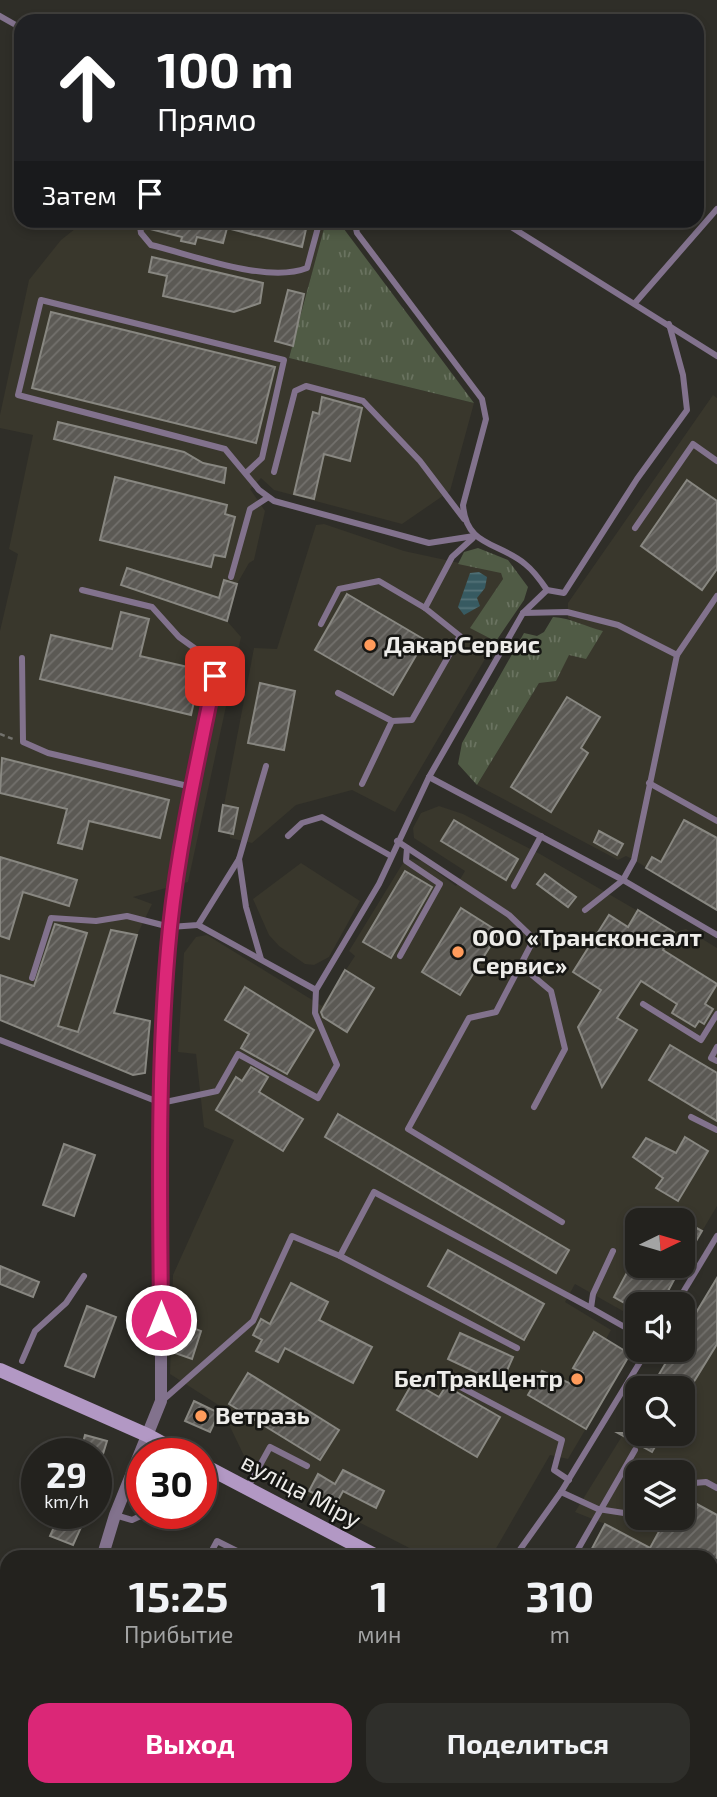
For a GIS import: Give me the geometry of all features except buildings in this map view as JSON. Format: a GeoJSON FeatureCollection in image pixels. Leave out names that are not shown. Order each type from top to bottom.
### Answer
{"type":"FeatureCollection","features":[{"type":"Feature","properties":{"kind":"street"},"geometry":{"type":"LineString","coordinates":[[104,1550],[115,1515],[161,1401],[161,1103]]}},
{"type":"Feature","properties":{"kind":"street"},"geometry":{"type":"LineString","coordinates":[[0,1370],[152,1438]]}},
{"type":"Feature","properties":{"kind":"street","name":"вуліца Міру"},"geometry":{"type":"LineString","coordinates":[[217,1472],[361,1550]]}},
{"type":"Feature","properties":{"kind":"lane"},"geometry":{"type":"LineString","coordinates":[[704,224],[717,209]]}},
{"type":"Feature","properties":{"kind":"lane"},"geometry":{"type":"LineString","coordinates":[[140,228],[151,245],[262,272],[296,272],[307,268],[318,228]]}},
{"type":"Feature","properties":{"kind":"lane"},"geometry":{"type":"LineString","coordinates":[[356,228],[482,399],[486,419],[463,505],[464,519]]}},
{"type":"Feature","properties":{"kind":"lane"},"geometry":{"type":"LineString","coordinates":[[513,228],[717,356]]}},
{"type":"Feature","properties":{"kind":"lane"},"geometry":{"type":"LineString","coordinates":[[635,303],[700,228]]}},
{"type":"Feature","properties":{"kind":"lane"},"geometry":{"type":"LineString","coordinates":[[246,473],[262,458],[284,360],[41,300],[18,395],[225,449],[267,498],[429,543],[474,536]]}},
{"type":"Feature","properties":{"kind":"lane"},"geometry":{"type":"LineString","coordinates":[[274,472],[295,391],[306,386],[363,401],[420,461],[474,536],[524,563],[547,590],[564,593],[637,479],[687,410],[683,374],[669,324]]}},
{"type":"Feature","properties":{"kind":"lane"},"geometry":{"type":"LineString","coordinates":[[635,528],[693,444],[717,461]]}},
{"type":"Feature","properties":{"kind":"lane"},"geometry":{"type":"LineString","coordinates":[[232,577],[250,509],[267,498]]}},
{"type":"Feature","properties":{"kind":"lane"},"geometry":{"type":"LineString","coordinates":[[425,608],[452,557],[474,536]]}},
{"type":"Feature","properties":{"kind":"lane"},"geometry":{"type":"LineString","coordinates":[[321,624],[339,589],[379,580],[425,608],[460,636],[412,720],[393,721],[338,693]]}},
{"type":"Feature","properties":{"kind":"lane"},"geometry":{"type":"LineString","coordinates":[[82,590],[152,607],[179,637],[211,660],[215,676],[192,787],[170,927],[161,1103]]}},
{"type":"Feature","properties":{"kind":"lane"},"geometry":{"type":"LineString","coordinates":[[0,1040],[161,1103],[217,1091],[238,1055],[318,1098],[337,1065],[315,1013],[316,990],[379,884],[429,777],[523,613],[547,590]]}},
{"type":"Feature","properties":{"kind":"lane"},"geometry":{"type":"LineString","coordinates":[[585,910],[623,880],[634,860],[677,655],[717,596]]}},
{"type":"Feature","properties":{"kind":"lane"},"geometry":{"type":"LineString","coordinates":[[523,613],[567,612],[618,625],[677,655]]}},
{"type":"Feature","properties":{"kind":"lane"},"geometry":{"type":"LineString","coordinates":[[22,658],[23,742],[48,753],[192,787]]}},
{"type":"Feature","properties":{"kind":"lane"},"geometry":{"type":"LineString","coordinates":[[362,784],[393,721]]}},
{"type":"Feature","properties":{"kind":"lane"},"geometry":{"type":"LineString","coordinates":[[198,925],[239,859],[266,766]]}},
{"type":"Feature","properties":{"kind":"lane"},"geometry":{"type":"LineString","coordinates":[[429,777],[623,880],[717,935]]}},
{"type":"Feature","properties":{"kind":"lane"},"geometry":{"type":"LineString","coordinates":[[649,783],[717,821]]}},
{"type":"Feature","properties":{"kind":"lane"},"geometry":{"type":"LineString","coordinates":[[288,836],[302,823],[322,817],[391,856]]}},
{"type":"Feature","properties":{"kind":"lane"},"geometry":{"type":"LineString","coordinates":[[514,886],[541,836]]}},
{"type":"Feature","properties":{"kind":"lane"},"geometry":{"type":"LineString","coordinates":[[397,841],[509,915],[534,939],[496,1012],[469,1018],[408,1129],[562,1222]]}},
{"type":"Feature","properties":{"kind":"lane"},"geometry":{"type":"LineString","coordinates":[[400,956],[440,884],[406,861],[407,848]]}},
{"type":"Feature","properties":{"kind":"lane"},"geometry":{"type":"LineString","coordinates":[[239,859],[246,907],[261,959]]}},
{"type":"Feature","properties":{"kind":"lane"},"geometry":{"type":"LineString","coordinates":[[32,978],[51,918],[96,921],[127,916],[170,927],[198,925],[316,990]]}},
{"type":"Feature","properties":{"kind":"lane"},"geometry":{"type":"LineString","coordinates":[[520,965],[551,991],[565,1049],[534,1107]]}},
{"type":"Feature","properties":{"kind":"lane"},"geometry":{"type":"LineString","coordinates":[[643,1004],[701,1040],[717,1014]]}},
{"type":"Feature","properties":{"kind":"lane"},"geometry":{"type":"LineString","coordinates":[[717,1047],[711,1058],[717,1061]]}},
{"type":"Feature","properties":{"kind":"lane"},"geometry":{"type":"LineString","coordinates":[[691,1117],[717,1130]]}},
{"type":"Feature","properties":{"kind":"lane"},"geometry":{"type":"LineString","coordinates":[[341,1256],[374,1192],[625,1327]]}},
{"type":"Feature","properties":{"kind":"lane"},"geometry":{"type":"LineString","coordinates":[[161,1401],[253,1321],[292,1236],[341,1256],[517,1348]]}},
{"type":"Feature","properties":{"kind":"lane"},"geometry":{"type":"LineString","coordinates":[[683,1292],[717,1236]]}},
{"type":"Feature","properties":{"kind":"lane"},"geometry":{"type":"LineString","coordinates":[[591,1308],[593,1294],[613,1251]]}},
{"type":"Feature","properties":{"kind":"lane"},"geometry":{"type":"LineString","coordinates":[[22,1361],[35,1331],[66,1303],[84,1276]]}},
{"type":"Feature","properties":{"kind":"lane"},"geometry":{"type":"LineString","coordinates":[[520,1550],[561,1492],[640,1362]]}},
{"type":"Feature","properties":{"kind":"lane"},"geometry":{"type":"LineString","coordinates":[[453,1383],[562,1440],[554,1470],[569,1479]]}},
{"type":"Feature","properties":{"kind":"lane"},"geometry":{"type":"LineString","coordinates":[[247,1488],[270,1447],[307,1466]]}},
{"type":"Feature","properties":{"kind":"lane"},"geometry":{"type":"LineString","coordinates":[[577,1550],[598,1509],[635,1450]]}},
{"type":"Feature","properties":{"kind":"lane"},"geometry":{"type":"LineString","coordinates":[[695,1483],[706,1482],[717,1488]]}},
{"type":"Feature","properties":{"kind":"lane"},"geometry":{"type":"LineString","coordinates":[[561,1492],[598,1509],[625,1514]]}},
{"type":"Feature","properties":{"kind":"lane"},"geometry":{"type":"LineString","coordinates":[[115,1515],[126,1518]]}},
{"type":"Feature","properties":{"kind":"lane"},"geometry":{"type":"LineString","coordinates":[[212,1550],[217,1541],[235,1550]]}},
{"type":"Feature","properties":{"kind":"path"},"geometry":{"type":"LineString","coordinates":[[0,734],[23,742]]}},
{"type":"Feature","properties":{"kind":"shaded area"},"geometry":{"type":"Polygon","coordinates":[[[76,228],[324,228],[289,358],[474,403],[450,491],[402,524],[274,490],[261,478],[250,489],[265,511],[254,560],[249,563],[237,584],[227,621],[241,637],[188,882],[133,897],[152,904],[137,935],[114,1013],[150,1021],[145,1073],[133,1075],[0,1020],[0,631],[18,554],[9,549],[33,435],[0,428],[0,415],[29,280],[61,240],[76,228]]]}},
{"type":"Feature","properties":{"kind":"shaded area"},"geometry":{"type":"Polygon","coordinates":[[[713,395],[717,398],[717,910],[634,860],[626,856],[618,860],[477,785],[539,683],[580,626],[568,618],[568,603],[713,395]]]}},
{"type":"Feature","properties":{"kind":"shaded area"},"geometry":{"type":"Polygon","coordinates":[[[324,524],[404,551],[501,572],[503,579],[471,628],[493,640],[492,647],[395,812],[352,790],[296,805],[252,843],[230,838],[230,833],[219,831],[254,648],[277,649],[316,525],[324,524]]]}},
{"type":"Feature","properties":{"kind":"shaded area"},"geometry":{"type":"Polygon","coordinates":[[[439,806],[463,814],[540,854],[674,932],[686,929],[717,948],[717,1206],[695,1243],[695,1208],[625,1208],[625,1278],[675,1278],[667,1292],[625,1292],[625,1312],[575,1284],[565,1302],[611,1330],[606,1339],[625,1351],[625,1362],[568,1459],[550,1455],[495,1550],[413,1550],[249,1466],[220,1406],[170,1374],[173,1275],[234,1140],[204,1127],[196,1054],[178,1052],[184,953],[196,937],[207,935],[322,1006],[355,956],[349,951],[403,863],[411,859],[422,861],[456,886],[465,871],[414,838],[413,828],[421,813],[439,806]]]}},
{"type":"Feature","properties":{"kind":"shaded area"},"geometry":{"type":"Polygon","coordinates":[[[301,863],[360,901],[329,957],[314,965],[305,964],[279,946],[269,935],[253,899],[301,863]]]}},
{"type":"Feature","properties":{"kind":"shaded area"},"geometry":{"type":"Polygon","coordinates":[[[717,1278],[717,1550],[591,1550],[605,1524],[575,1512],[625,1431],[625,1446],[695,1446],[695,1376],[682,1376],[682,1362],[695,1362],[695,1323],[717,1278]]]}},
{"type":"Feature","properties":{"kind":"green space"},"geometry":{"type":"Polygon","coordinates":[[[324,228],[343,228],[474,403],[289,358],[324,228]]]}},
{"type":"Feature","properties":{"kind":"green space"},"geometry":{"type":"Polygon","coordinates":[[[478,548],[508,560],[528,587],[524,600],[492,647],[493,640],[470,628],[503,579],[501,573],[458,564],[464,552],[478,548]]]}},
{"type":"Feature","properties":{"kind":"green space"},"geometry":{"type":"Polygon","coordinates":[[[553,617],[603,631],[586,659],[569,655],[556,681],[539,683],[477,785],[458,764],[462,743],[524,633],[537,636],[544,632],[553,617]]]}},
{"type":"Feature","properties":{"kind":"water"},"geometry":{"type":"Polygon","coordinates":[[[479,572],[487,577],[485,588],[477,598],[480,606],[464,615],[458,607],[470,573],[479,572]]]}},
{"type":"Feature","properties":{"kind":"place","name":"ДакарСервис"},"geometry":{"type":"Point","coordinates":[370,645]}},
{"type":"Feature","properties":{"kind":"place","name":"ООО «Трансконсалт Сервис»"},"geometry":{"type":"Point","coordinates":[458,952]}},
{"type":"Feature","properties":{"kind":"place","name":"БелТракЦентр"},"geometry":{"type":"Point","coordinates":[577,1379]}},
{"type":"Feature","properties":{"kind":"place","name":"Ветразь"},"geometry":{"type":"Point","coordinates":[201,1416]}},
{"type":"Feature","properties":{"kind":"route"},"geometry":{"type":"LineString","coordinates":[[161,1320],[161,1103],[170,927],[182,834],[215,676]]}}]}
